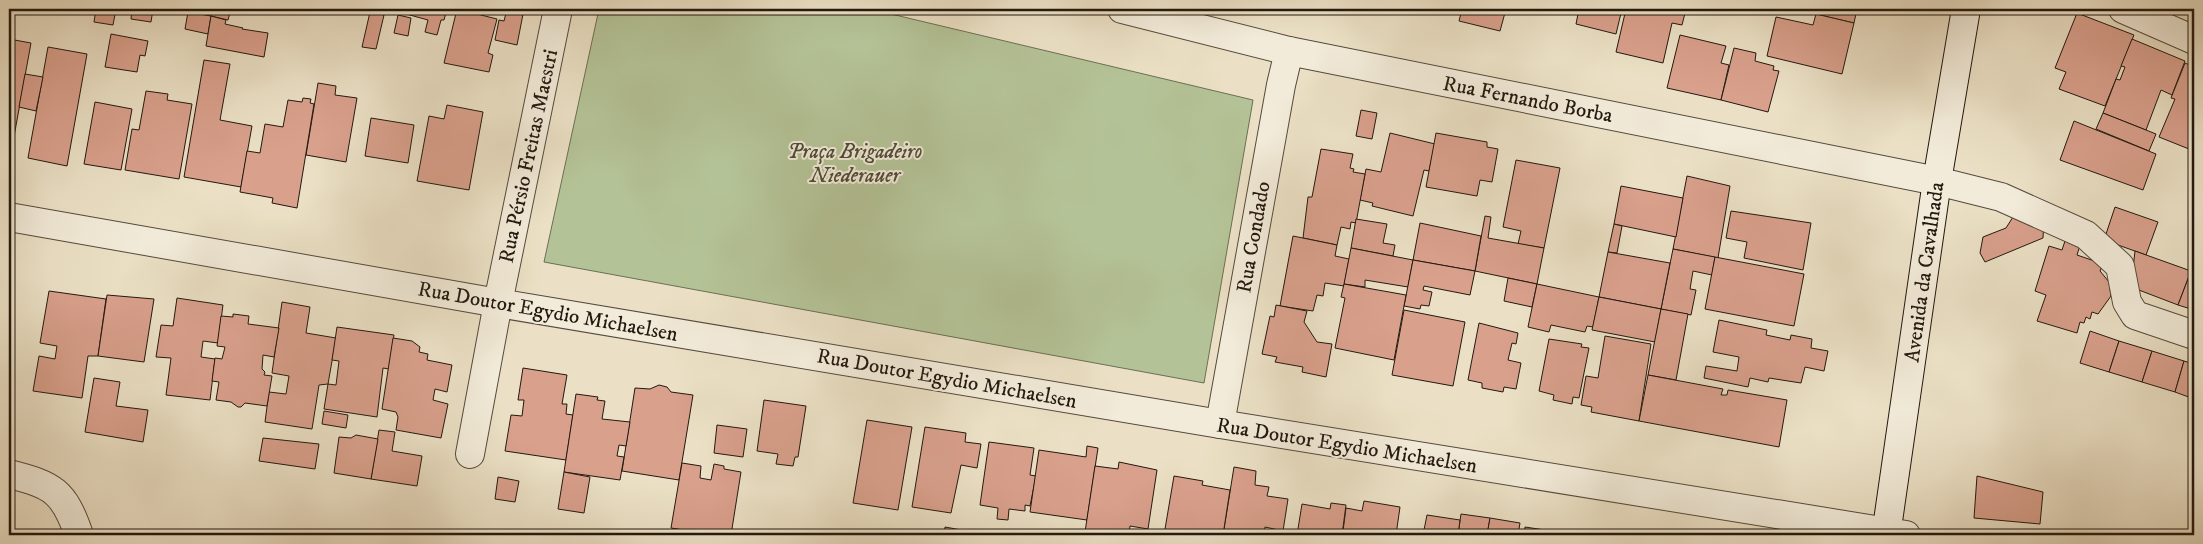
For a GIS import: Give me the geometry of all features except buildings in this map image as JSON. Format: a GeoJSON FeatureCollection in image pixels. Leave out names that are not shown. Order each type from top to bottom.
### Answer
{"type":"FeatureCollection","features":[{"type":"Feature","properties":{"kind":"street","name":"Rua Pérsio Freitas Maestri"},"geometry":{"type":"LineString","coordinates":[[470,454],[498,303],[558,9]]}},
{"type":"Feature","properties":{"kind":"street","name":"Rua Fernando Borba"},"geometry":{"type":"LineString","coordinates":[[1122,9],[1289,51],[1937,182],[2001,197],[2086,235],[2120,266],[2127,302],[2135,315],[2194,335]]}},
{"type":"Feature","properties":{"kind":"street","name":"Avenida da Cavalhada"},"geometry":{"type":"LineString","coordinates":[[1893,534],[1937,182],[1966,9]]}},
{"type":"Feature","properties":{"kind":"street"},"geometry":{"type":"LineString","coordinates":[[2123,9],[2194,40]]}},
{"type":"Feature","properties":{"kind":"street","name":"Rua Condado"},"geometry":{"type":"LineString","coordinates":[[1220,424],[1281,85],[1289,51]]}},
{"type":"Feature","properties":{"kind":"street","name":"Rua Doutor Egydio Michaelsen"},"geometry":{"type":"LineString","coordinates":[[9,217],[498,303],[1893,534]]}},
{"type":"Feature","properties":{"kind":"street"},"geometry":{"type":"LineString","coordinates":[[9,474],[39,481],[58,493],[70,510],[79,535]]}},
{"type":"Feature","properties":{"kind":"green space","name":"Praça Brigadeiro Niederauer"},"geometry":{"type":"Polygon","coordinates":[[[599,9],[870,9],[1253,100],[1204,383],[544,262],[599,9]]]}}]}
